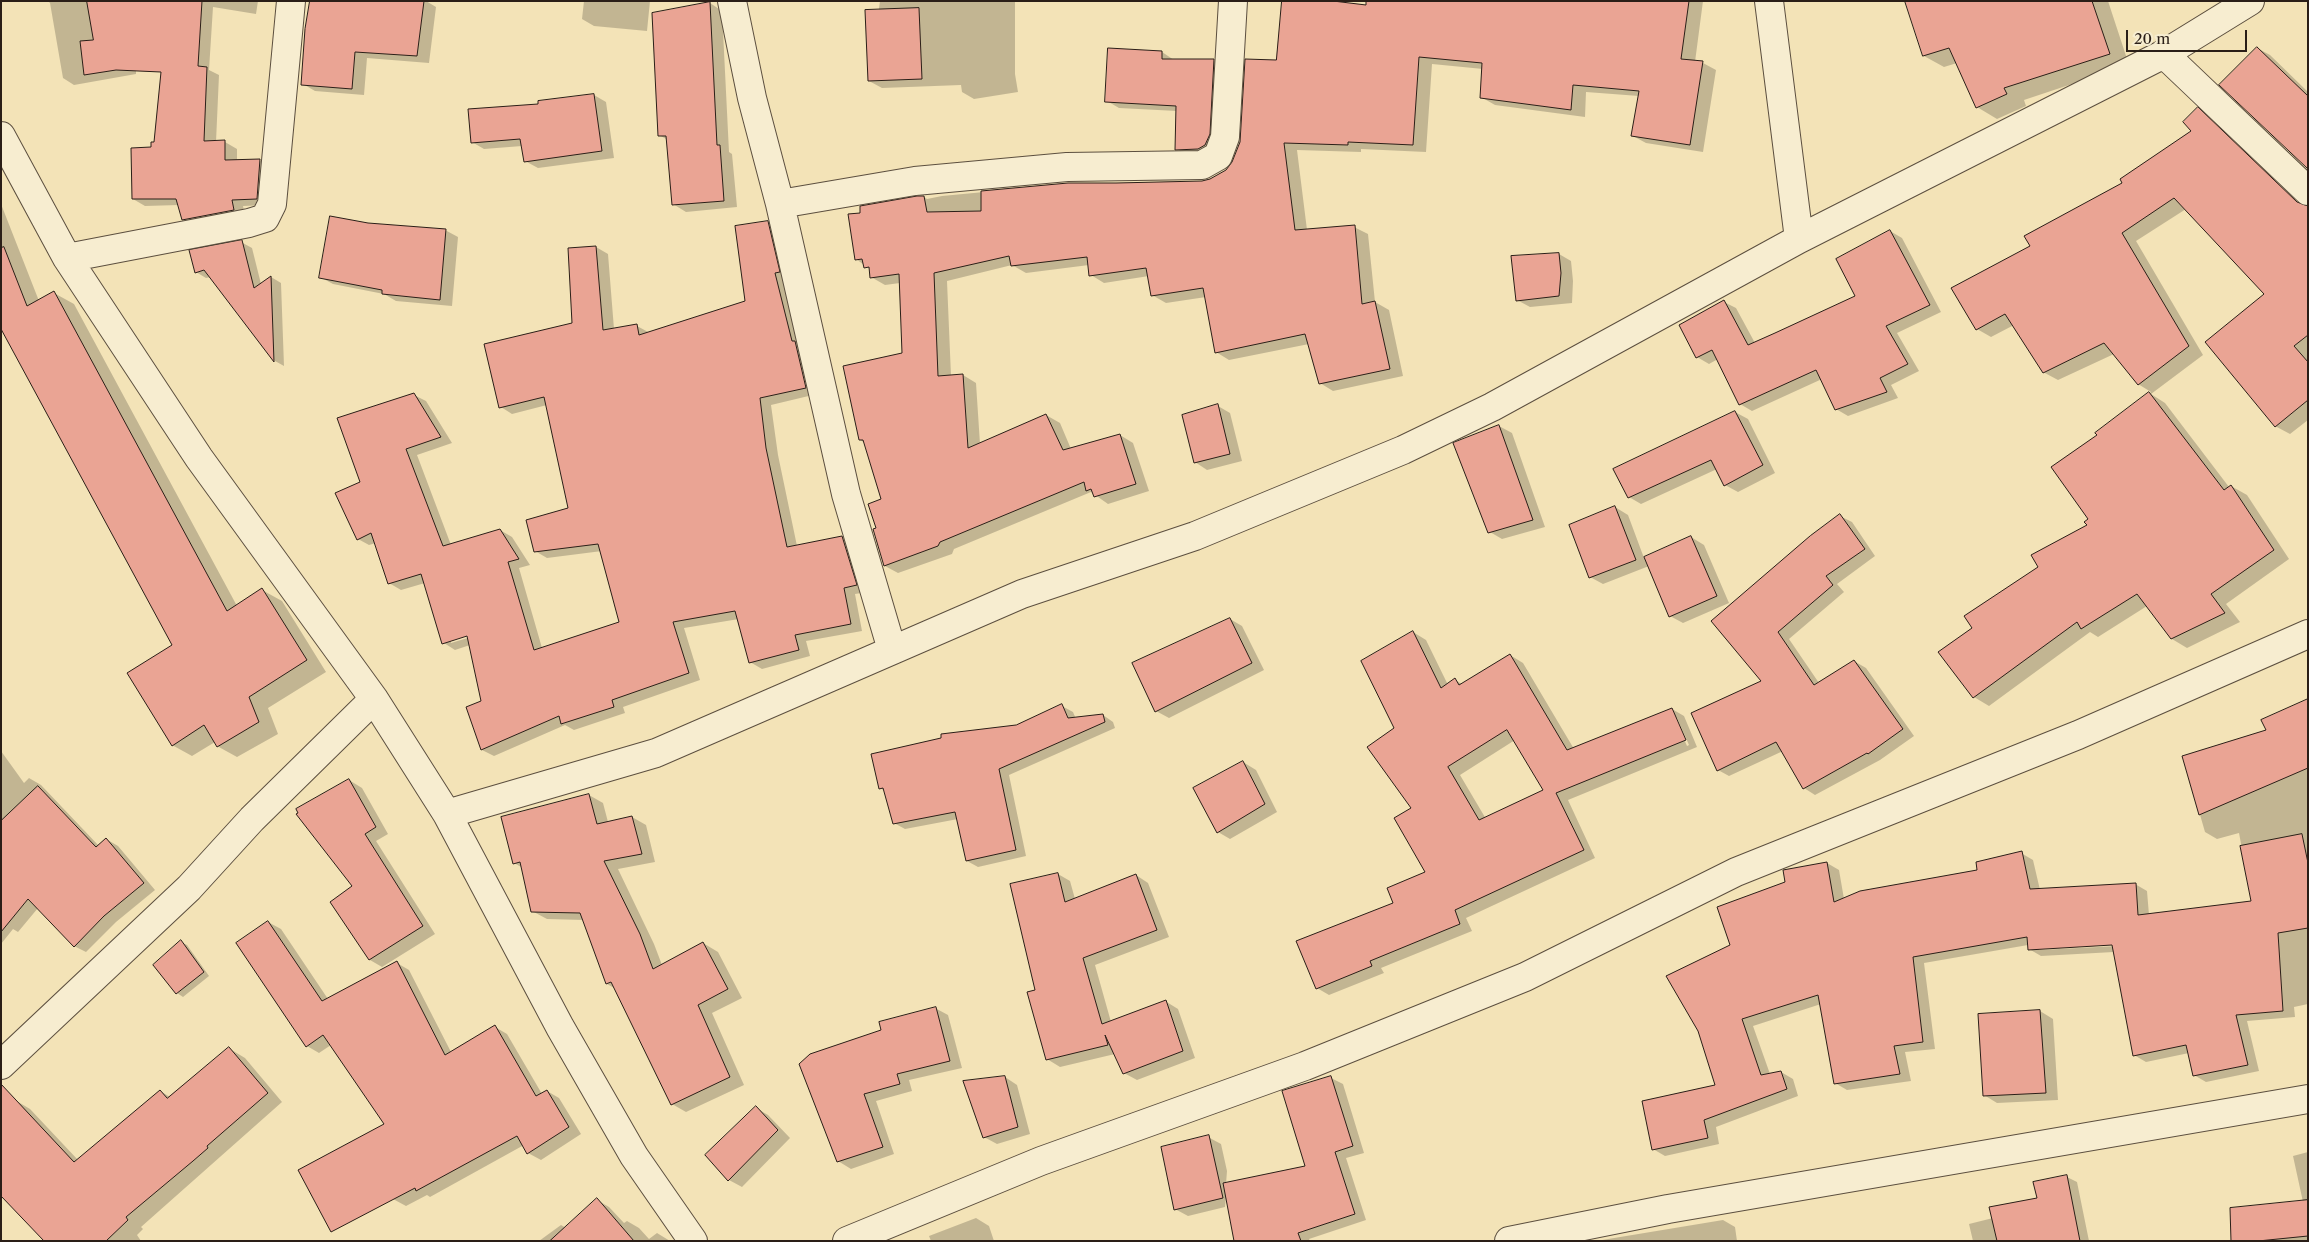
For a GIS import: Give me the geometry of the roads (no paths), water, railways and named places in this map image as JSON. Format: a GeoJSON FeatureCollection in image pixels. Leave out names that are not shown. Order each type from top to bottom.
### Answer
{"type":"FeatureCollection","features":[{"type":"Feature","properties":{"kind":"street"},"geometry":{"type":"LineString","coordinates":[[67,258],[249,223],[265,218],[272,204],[291,1]]}},
{"type":"Feature","properties":{"kind":"street"},"geometry":{"type":"LineString","coordinates":[[732,1],[752,98],[780,204],[846,494],[892,650]]}},
{"type":"Feature","properties":{"kind":"street"},"geometry":{"type":"LineString","coordinates":[[780,204],[916,181],[1067,167],[1202,164],[1218,156],[1225,137],[1233,1]]}},
{"type":"Feature","properties":{"kind":"street"},"geometry":{"type":"LineString","coordinates":[[1769,1],[1799,239]]}},
{"type":"Feature","properties":{"kind":"street"},"geometry":{"type":"LineString","coordinates":[[447,814],[656,753],[1022,594],[1195,536],[1403,450],[1492,407],[1799,239],[2164,54],[2250,1]]}},
{"type":"Feature","properties":{"kind":"street"},"geometry":{"type":"LineString","coordinates":[[2164,54],[2308,191]]}},
{"type":"Feature","properties":{"kind":"street"},"geometry":{"type":"LineString","coordinates":[[1,136],[67,258],[199,458],[374,699],[447,814],[560,1027],[634,1156],[693,1241]]}},
{"type":"Feature","properties":{"kind":"street"},"geometry":{"type":"LineString","coordinates":[[847,1241],[1041,1162],[1305,1066],[1525,977],[1736,872],[2078,734],[2308,634]]}},
{"type":"Feature","properties":{"kind":"street"},"geometry":{"type":"LineString","coordinates":[[1,1065],[189,888],[252,819],[374,699]]}},
{"type":"Feature","properties":{"kind":"street"},"geometry":{"type":"LineString","coordinates":[[1509,1241],[1677,1207],[2308,1099]]}}]}
